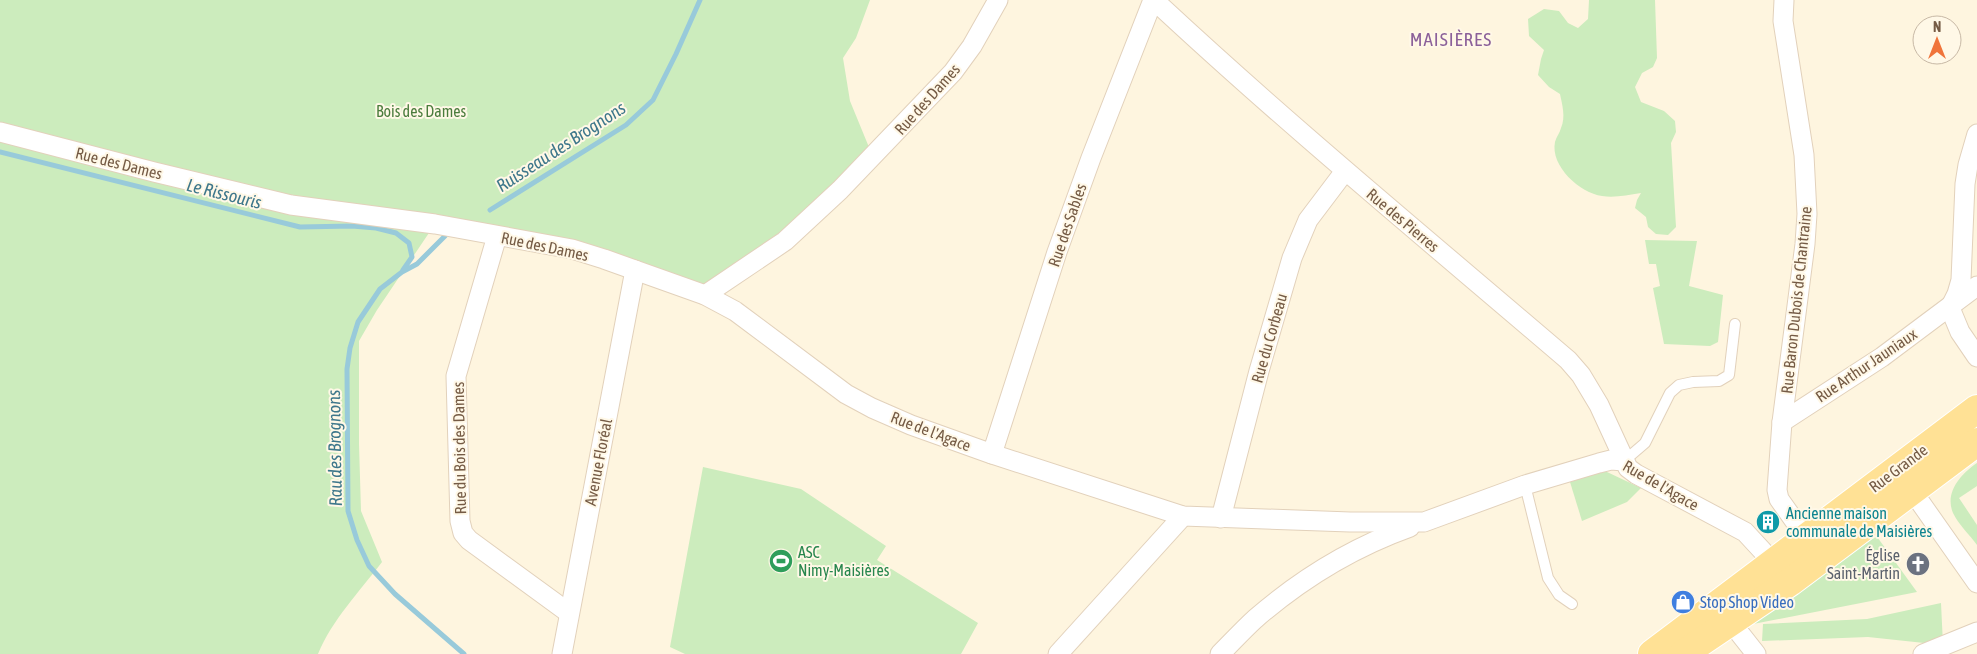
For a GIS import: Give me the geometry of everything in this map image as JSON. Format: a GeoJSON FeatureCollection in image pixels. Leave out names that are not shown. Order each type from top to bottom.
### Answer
{"type":"FeatureCollection","features":[{"type":"Feature","properties":{"kind":"main road","name":"Rue Grande"},"geometry":{"type":"LineString","coordinates":[[1814,548],[1898,468],[1977,409]]}},
{"type":"Feature","properties":{"kind":"main road","name":"Rue Grande"},"geometry":{"type":"LineString","coordinates":[[1652,654],[1781,572],[1814,548],[1912,491],[1977,442]]}},
{"type":"Feature","properties":{"kind":"main road","name":"Rue Grande"},"geometry":{"type":"LineString","coordinates":[[1683,654],[1730,621],[1781,572]]}},
{"type":"Feature","properties":{"kind":"street","name":"Rue des Dames"},"geometry":{"type":"LineString","coordinates":[[0,132],[291,205],[435,224],[572,249],[705,295],[785,240],[847,183],[953,72],[972,46],[998,0]]}},
{"type":"Feature","properties":{"kind":"street","name":"Rue des Pierres"},"geometry":{"type":"LineString","coordinates":[[1154,0],[1345,171],[1568,360],[1581,375],[1599,405],[1624,461]]}},
{"type":"Feature","properties":{"kind":"street","name":"Rue des Sables"},"geometry":{"type":"LineString","coordinates":[[992,454],[1057,252],[1091,158],[1154,0]]}},
{"type":"Feature","properties":{"kind":"street","name":"Rue Baron Dubois de Chantraine"},"geometry":{"type":"LineString","coordinates":[[1784,0],[1783,21],[1804,155],[1807,214],[1805,244],[1782,422],[1776,490],[1779,499],[1814,548]]}},
{"type":"Feature","properties":{"kind":"street"},"geometry":{"type":"LineString","coordinates":[[1977,134],[1964,184],[1961,280],[1950,308],[1960,332],[1977,356]]}},
{"type":"Feature","properties":{"kind":"street","name":"Rue du Corbeau"},"geometry":{"type":"LineString","coordinates":[[1221,518],[1259,371],[1292,258],[1308,220],[1345,171]]}},
{"type":"Feature","properties":{"kind":"street","name":"Rue du Bois des Dames"},"geometry":{"type":"LineString","coordinates":[[497,236],[456,376],[460,521],[462,533],[569,613]]}},
{"type":"Feature","properties":{"kind":"street","name":"Avenue Floréal"},"geometry":{"type":"LineString","coordinates":[[562,654],[635,270]]}},
{"type":"Feature","properties":{"kind":"street","name":"Rue Arthur Jauniaux"},"geometry":{"type":"LineString","coordinates":[[1782,422],[1882,357],[1977,286]]}},
{"type":"Feature","properties":{"kind":"street","name":"Rue de l'Agace"},"geometry":{"type":"LineString","coordinates":[[705,295],[735,311],[846,394],[872,408],[911,425],[992,454],[1183,516],[1350,522],[1424,522]]}},
{"type":"Feature","properties":{"kind":"street","name":"Rue de l'Agace"},"geometry":{"type":"LineString","coordinates":[[1220,654],[1255,619],[1310,578],[1354,551],[1386,536],[1525,485],[1611,460],[1624,461],[1628,468],[1636,474],[1745,532],[1781,572]]}},
{"type":"Feature","properties":{"kind":"street"},"geometry":{"type":"LineString","coordinates":[[1898,468],[1977,583]]}},
{"type":"Feature","properties":{"kind":"street"},"geometry":{"type":"LineString","coordinates":[[1058,654],[1183,516]]}},
{"type":"Feature","properties":{"kind":"street"},"geometry":{"type":"LineString","coordinates":[[1730,621],[1756,654]]}},
{"type":"Feature","properties":{"kind":"street"},"geometry":{"type":"LineString","coordinates":[[1923,654],[1977,632]]}},
{"type":"Feature","properties":{"kind":"lane"},"geometry":{"type":"LineString","coordinates":[[1624,461],[1645,443],[1670,393],[1679,385],[1693,382],[1719,382],[1729,375],[1735,324]]}},
{"type":"Feature","properties":{"kind":"lane"},"geometry":{"type":"LineString","coordinates":[[1525,485],[1548,578],[1558,595],[1572,604]]}},
{"type":"Feature","properties":{"kind":"green space","name":"Bois des Dames"},"geometry":{"type":"Polygon","coordinates":[[[0,0],[870,0],[856,38],[843,58],[850,101],[873,157],[705,295],[604,259],[435,224],[377,310],[359,341],[361,511],[382,562],[331,629],[318,654],[0,654],[0,0]]]}},
{"type":"Feature","properties":{"kind":"green space"},"geometry":{"type":"Polygon","coordinates":[[[1589,0],[1655,0],[1657,58],[1653,67],[1642,73],[1635,87],[1641,102],[1664,111],[1675,121],[1676,132],[1671,143],[1676,227],[1668,235],[1656,234],[1648,227],[1646,217],[1635,208],[1641,193],[1612,197],[1593,194],[1568,177],[1557,160],[1555,142],[1563,119],[1562,102],[1560,94],[1549,87],[1538,75],[1544,50],[1529,36],[1528,19],[1544,9],[1559,11],[1568,23],[1578,28],[1588,19],[1589,0]]]}},
{"type":"Feature","properties":{"kind":"green space"},"geometry":{"type":"Polygon","coordinates":[[[1645,240],[1697,241],[1689,286],[1723,295],[1718,342],[1710,346],[1664,344],[1653,288],[1660,286],[1656,264],[1649,264],[1645,240]]]}},
{"type":"Feature","properties":{"kind":"green space"},"geometry":{"type":"Polygon","coordinates":[[[1977,463],[1977,486],[1959,498],[1977,525],[1977,545],[1953,513],[1951,498],[1960,478],[1977,463]]]}},
{"type":"Feature","properties":{"kind":"green space","name":"ASC Nimy-Maisières"},"geometry":{"type":"Polygon","coordinates":[[[703,467],[801,489],[886,546],[877,560],[978,623],[961,654],[685,654],[670,647],[703,467]]]}},
{"type":"Feature","properties":{"kind":"green space"},"geometry":{"type":"Polygon","coordinates":[[[1599,472],[1607,472],[1641,488],[1627,502],[1582,521],[1570,482],[1599,472]]]}},
{"type":"Feature","properties":{"kind":"green space"},"geometry":{"type":"Polygon","coordinates":[[[1875,534],[1917,592],[1748,625],[1875,534]]]}},
{"type":"Feature","properties":{"kind":"green space"},"geometry":{"type":"Polygon","coordinates":[[[1941,603],[1943,645],[1868,637],[1762,641],[1763,624],[1867,619],[1941,603]]]}},
{"type":"Feature","properties":{"kind":"waterway","name":"Ruisseau des Brognons"},"geometry":{"type":"LineString","coordinates":[[490,210],[626,125],[653,100],[700,0]]}},
{"type":"Feature","properties":{"kind":"waterway","name":"Le Rissouris"},"geometry":{"type":"LineString","coordinates":[[0,152],[300,227],[352,226],[376,228],[396,233],[409,243],[412,257],[403,270]]}},
{"type":"Feature","properties":{"kind":"waterway","name":"Rau des Brognons"},"geometry":{"type":"LineString","coordinates":[[445,236],[417,264],[402,272],[380,289],[358,322],[350,348],[347,369],[348,511],[357,540],[369,566],[395,594],[464,654]]}},
{"type":"Feature","properties":{"kind":"place","name":"Ancienne maison communale de Maisières"},"geometry":{"type":"Point","coordinates":[1768,522]}},
{"type":"Feature","properties":{"kind":"place","name":"ASC Nimy-Maisières"},"geometry":{"type":"Point","coordinates":[781,561]}},
{"type":"Feature","properties":{"kind":"place","name":"Église Saint-Martin"},"geometry":{"type":"Point","coordinates":[1918,564]}},
{"type":"Feature","properties":{"kind":"place","name":"Stop Shop Video"},"geometry":{"type":"Point","coordinates":[1683,602]}},
{"type":"Feature","properties":{"kind":"district","name":"MAISIÈRES"},"geometry":{"type":"Point","coordinates":[1451,39]}}]}
